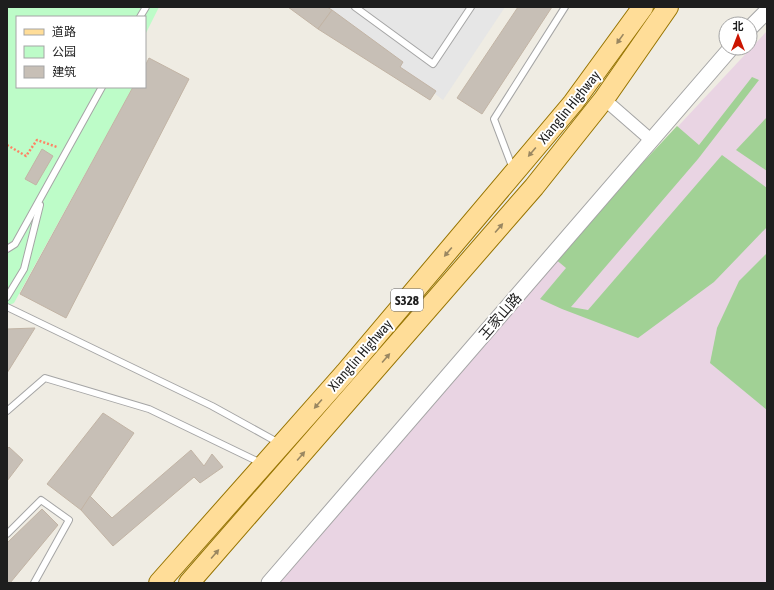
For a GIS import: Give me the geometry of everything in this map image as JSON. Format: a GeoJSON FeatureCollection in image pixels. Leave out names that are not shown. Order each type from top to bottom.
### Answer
{"type":"FeatureCollection","features":[{"type":"Feature","properties":{"kind":"main road","name":"Xianglin Highway"},"geometry":{"type":"LineString","coordinates":[[159,583],[350,367],[583,91],[643,7]]}},
{"type":"Feature","properties":{"kind":"main road","name":"Xianglin Highway"},"geometry":{"type":"LineString","coordinates":[[189,583],[534,187],[604,99],[668,7]]}},
{"type":"Feature","properties":{"kind":"street"},"geometry":{"type":"LineString","coordinates":[[758,20],[767,11]]}},
{"type":"Feature","properties":{"kind":"street","name":"王家山路"},"geometry":{"type":"LineString","coordinates":[[269,583],[724,56]]}},
{"type":"Feature","properties":{"kind":"street"},"geometry":{"type":"LineString","coordinates":[[604,99],[651,140]]}},
{"type":"Feature","properties":{"kind":"lane"},"geometry":{"type":"LineString","coordinates":[[141,16],[146,7]]}},
{"type":"Feature","properties":{"kind":"lane"},"geometry":{"type":"LineString","coordinates":[[355,7],[433,64],[472,7]]}},
{"type":"Feature","properties":{"kind":"lane"},"geometry":{"type":"LineString","coordinates":[[514,173],[494,119],[565,7]]}},
{"type":"Feature","properties":{"kind":"lane"},"geometry":{"type":"LineString","coordinates":[[7,249],[15,244],[101,88]]}},
{"type":"Feature","properties":{"kind":"lane"},"geometry":{"type":"LineString","coordinates":[[7,297],[24,268],[42,197]]}},
{"type":"Feature","properties":{"kind":"lane"},"geometry":{"type":"LineString","coordinates":[[7,307],[212,406],[282,444]]}},
{"type":"Feature","properties":{"kind":"lane"},"geometry":{"type":"LineString","coordinates":[[7,411],[45,378],[149,409],[264,464]]}},
{"type":"Feature","properties":{"kind":"lane"},"geometry":{"type":"LineString","coordinates":[[7,534],[40,500],[69,520],[34,583]]}},
{"type":"Feature","properties":{"kind":"path"},"geometry":{"type":"LineString","coordinates":[[7,145],[26,156],[37,140],[67,151]]}},
{"type":"Feature","properties":{"kind":"shaded area"},"geometry":{"type":"Polygon","coordinates":[[[322,7],[505,7],[443,100],[322,7]]]}},
{"type":"Feature","properties":{"kind":"shaded area"},"geometry":{"type":"Polygon","coordinates":[[[767,31],[767,583],[270,583],[513,303],[744,56],[758,56],[758,41],[767,31]]]}},
{"type":"Feature","properties":{"kind":"green space"},"geometry":{"type":"Polygon","coordinates":[[[7,7],[159,7],[146,33],[146,16],[16,16],[16,88],[132,88],[14,303],[7,306],[7,7]]]}},
{"type":"Feature","properties":{"kind":"green space"},"geometry":{"type":"Polygon","coordinates":[[[752,77],[759,80],[698,159],[571,307],[588,310],[722,155],[767,188],[767,227],[714,282],[638,338],[540,299],[566,268],[554,258],[677,126],[699,145],[752,77]]]}},
{"type":"Feature","properties":{"kind":"green space"},"geometry":{"type":"Polygon","coordinates":[[[767,117],[767,171],[736,150],[767,117]]]}},
{"type":"Feature","properties":{"kind":"green space"},"geometry":{"type":"Polygon","coordinates":[[[767,253],[767,410],[710,363],[717,328],[739,281],[767,253]]]}},
{"type":"Feature","properties":{"kind":"building"},"geometry":{"type":"Polygon","coordinates":[[[288,7],[327,7],[332,10],[318,29],[288,7]]]}},
{"type":"Feature","properties":{"kind":"building"},"geometry":{"type":"Polygon","coordinates":[[[518,7],[552,7],[482,114],[457,98],[518,7]]]}},
{"type":"Feature","properties":{"kind":"building"},"geometry":{"type":"Polygon","coordinates":[[[332,10],[403,62],[400,67],[436,91],[430,100],[318,29],[332,10]]]}},
{"type":"Feature","properties":{"kind":"building"},"geometry":{"type":"Polygon","coordinates":[[[149,58],[189,79],[66,318],[20,294],[132,88],[146,88],[146,64],[149,58]]]}},
{"type":"Feature","properties":{"kind":"building"},"geometry":{"type":"Polygon","coordinates":[[[42,149],[53,156],[36,185],[25,179],[42,149]]]}},
{"type":"Feature","properties":{"kind":"building"},"geometry":{"type":"Polygon","coordinates":[[[35,328],[7,373],[7,329],[35,328]]]}},
{"type":"Feature","properties":{"kind":"building"},"geometry":{"type":"Polygon","coordinates":[[[103,413],[134,433],[81,510],[47,484],[103,413]]]}},
{"type":"Feature","properties":{"kind":"building"},"geometry":{"type":"Polygon","coordinates":[[[9,447],[23,460],[7,481],[7,449],[9,447]]]}},
{"type":"Feature","properties":{"kind":"building"},"geometry":{"type":"Polygon","coordinates":[[[191,450],[204,466],[212,454],[223,467],[200,483],[194,477],[113,546],[81,510],[90,496],[112,518],[191,450]]]}},
{"type":"Feature","properties":{"kind":"building"},"geometry":{"type":"Polygon","coordinates":[[[42,509],[58,525],[10,583],[7,583],[7,543],[42,509]]]}}]}
